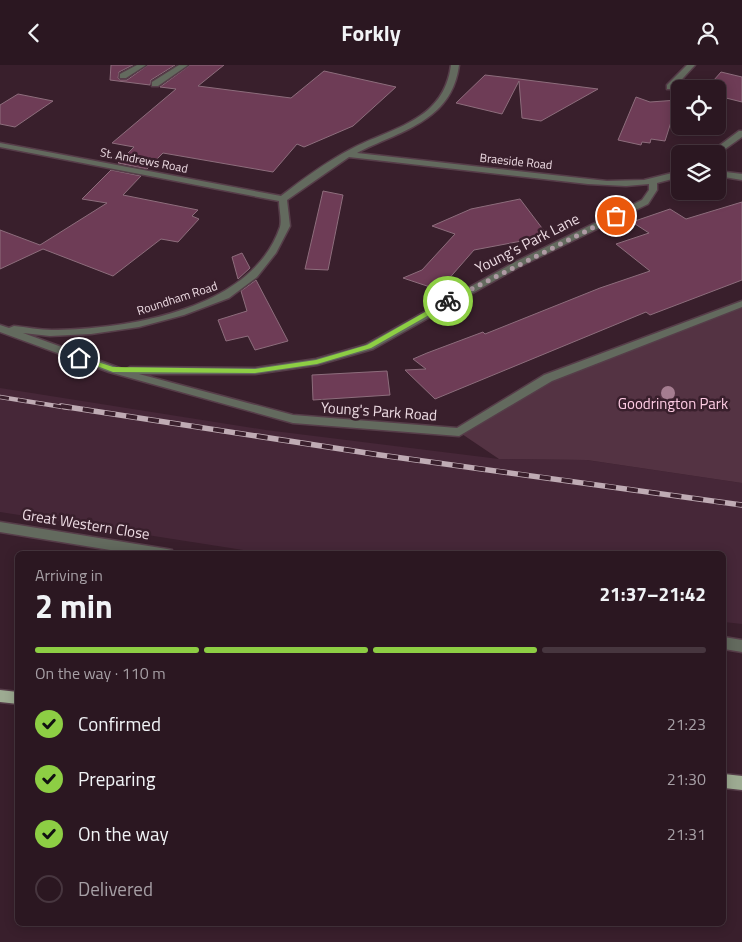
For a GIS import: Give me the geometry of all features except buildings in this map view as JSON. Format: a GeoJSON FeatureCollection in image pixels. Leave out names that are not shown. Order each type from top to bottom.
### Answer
{"type":"FeatureCollection","features":[{"type":"Feature","properties":{"kind":"main road"},"geometry":{"type":"LineString","coordinates":[[0,696],[15,698]]}},
{"type":"Feature","properties":{"kind":"main road"},"geometry":{"type":"LineString","coordinates":[[726,781],[742,783]]}},
{"type":"Feature","properties":{"kind":"street"},"geometry":{"type":"LineString","coordinates":[[123,76],[142,65]]}},
{"type":"Feature","properties":{"kind":"street"},"geometry":{"type":"LineString","coordinates":[[155,84],[184,65]]}},
{"type":"Feature","properties":{"kind":"street"},"geometry":{"type":"LineString","coordinates":[[283,199],[312,176],[348,154],[425,118],[448,91],[455,74],[455,65]]}},
{"type":"Feature","properties":{"kind":"street"},"geometry":{"type":"LineString","coordinates":[[670,87],[691,65]]}},
{"type":"Feature","properties":{"kind":"street"},"geometry":{"type":"LineString","coordinates":[[725,145],[742,133]]}},
{"type":"Feature","properties":{"kind":"street","name":"St. Andrews Road"},"geometry":{"type":"LineString","coordinates":[[0,145],[283,199]]}},
{"type":"Feature","properties":{"kind":"street","name":"Braeside Road"},"geometry":{"type":"LineString","coordinates":[[348,154],[627,184],[653,181],[671,176]]}},
{"type":"Feature","properties":{"kind":"street"},"geometry":{"type":"LineString","coordinates":[[726,175],[742,177]]}},
{"type":"Feature","properties":{"kind":"street","name":"Young's Park Lane"},"geometry":{"type":"LineString","coordinates":[[113,370],[255,371],[317,362],[369,347],[500,274],[645,202],[654,190],[653,181]]}},
{"type":"Feature","properties":{"kind":"street","name":"Roundham Road"},"geometry":{"type":"LineString","coordinates":[[0,328],[50,333],[91,331],[129,326],[180,313],[226,296],[254,275],[271,253],[285,226],[283,199]]}},
{"type":"Feature","properties":{"kind":"street","name":"Young's Park Road"},"geometry":{"type":"LineString","coordinates":[[0,328],[46,347],[113,370],[293,419],[459,432],[548,378],[742,304]]}},
{"type":"Feature","properties":{"kind":"street","name":"Great Western Close"},"geometry":{"type":"LineString","coordinates":[[0,527],[148,551]]}},
{"type":"Feature","properties":{"kind":"street"},"geometry":{"type":"LineString","coordinates":[[726,643],[742,646]]}},
{"type":"Feature","properties":{"kind":"shaded area"},"geometry":{"type":"Polygon","coordinates":[[[0,388],[266,430],[499,459],[587,460],[742,483],[742,624],[726,622],[726,551],[249,551],[0,512],[0,388]]]}},
{"type":"Feature","properties":{"kind":"green space","name":"Goodrington Park"},"geometry":{"type":"Polygon","coordinates":[[[742,304],[742,483],[587,460],[499,459],[459,432],[548,378],[742,304]]]}},
{"type":"Feature","properties":{"kind":"railway"},"geometry":{"type":"LineString","coordinates":[[0,397],[69,408]]}},
{"type":"Feature","properties":{"kind":"railway"},"geometry":{"type":"LineString","coordinates":[[61,406],[380,455],[742,505]]}},
{"type":"Feature","properties":{"kind":"way so far"},"geometry":{"type":"LineString","coordinates":[[448,301],[616,216]]}},
{"type":"Feature","properties":{"kind":"route"},"geometry":{"type":"LineString","coordinates":[[79,358],[113,370],[255,371],[317,362],[369,347],[448,301]]}}]}
